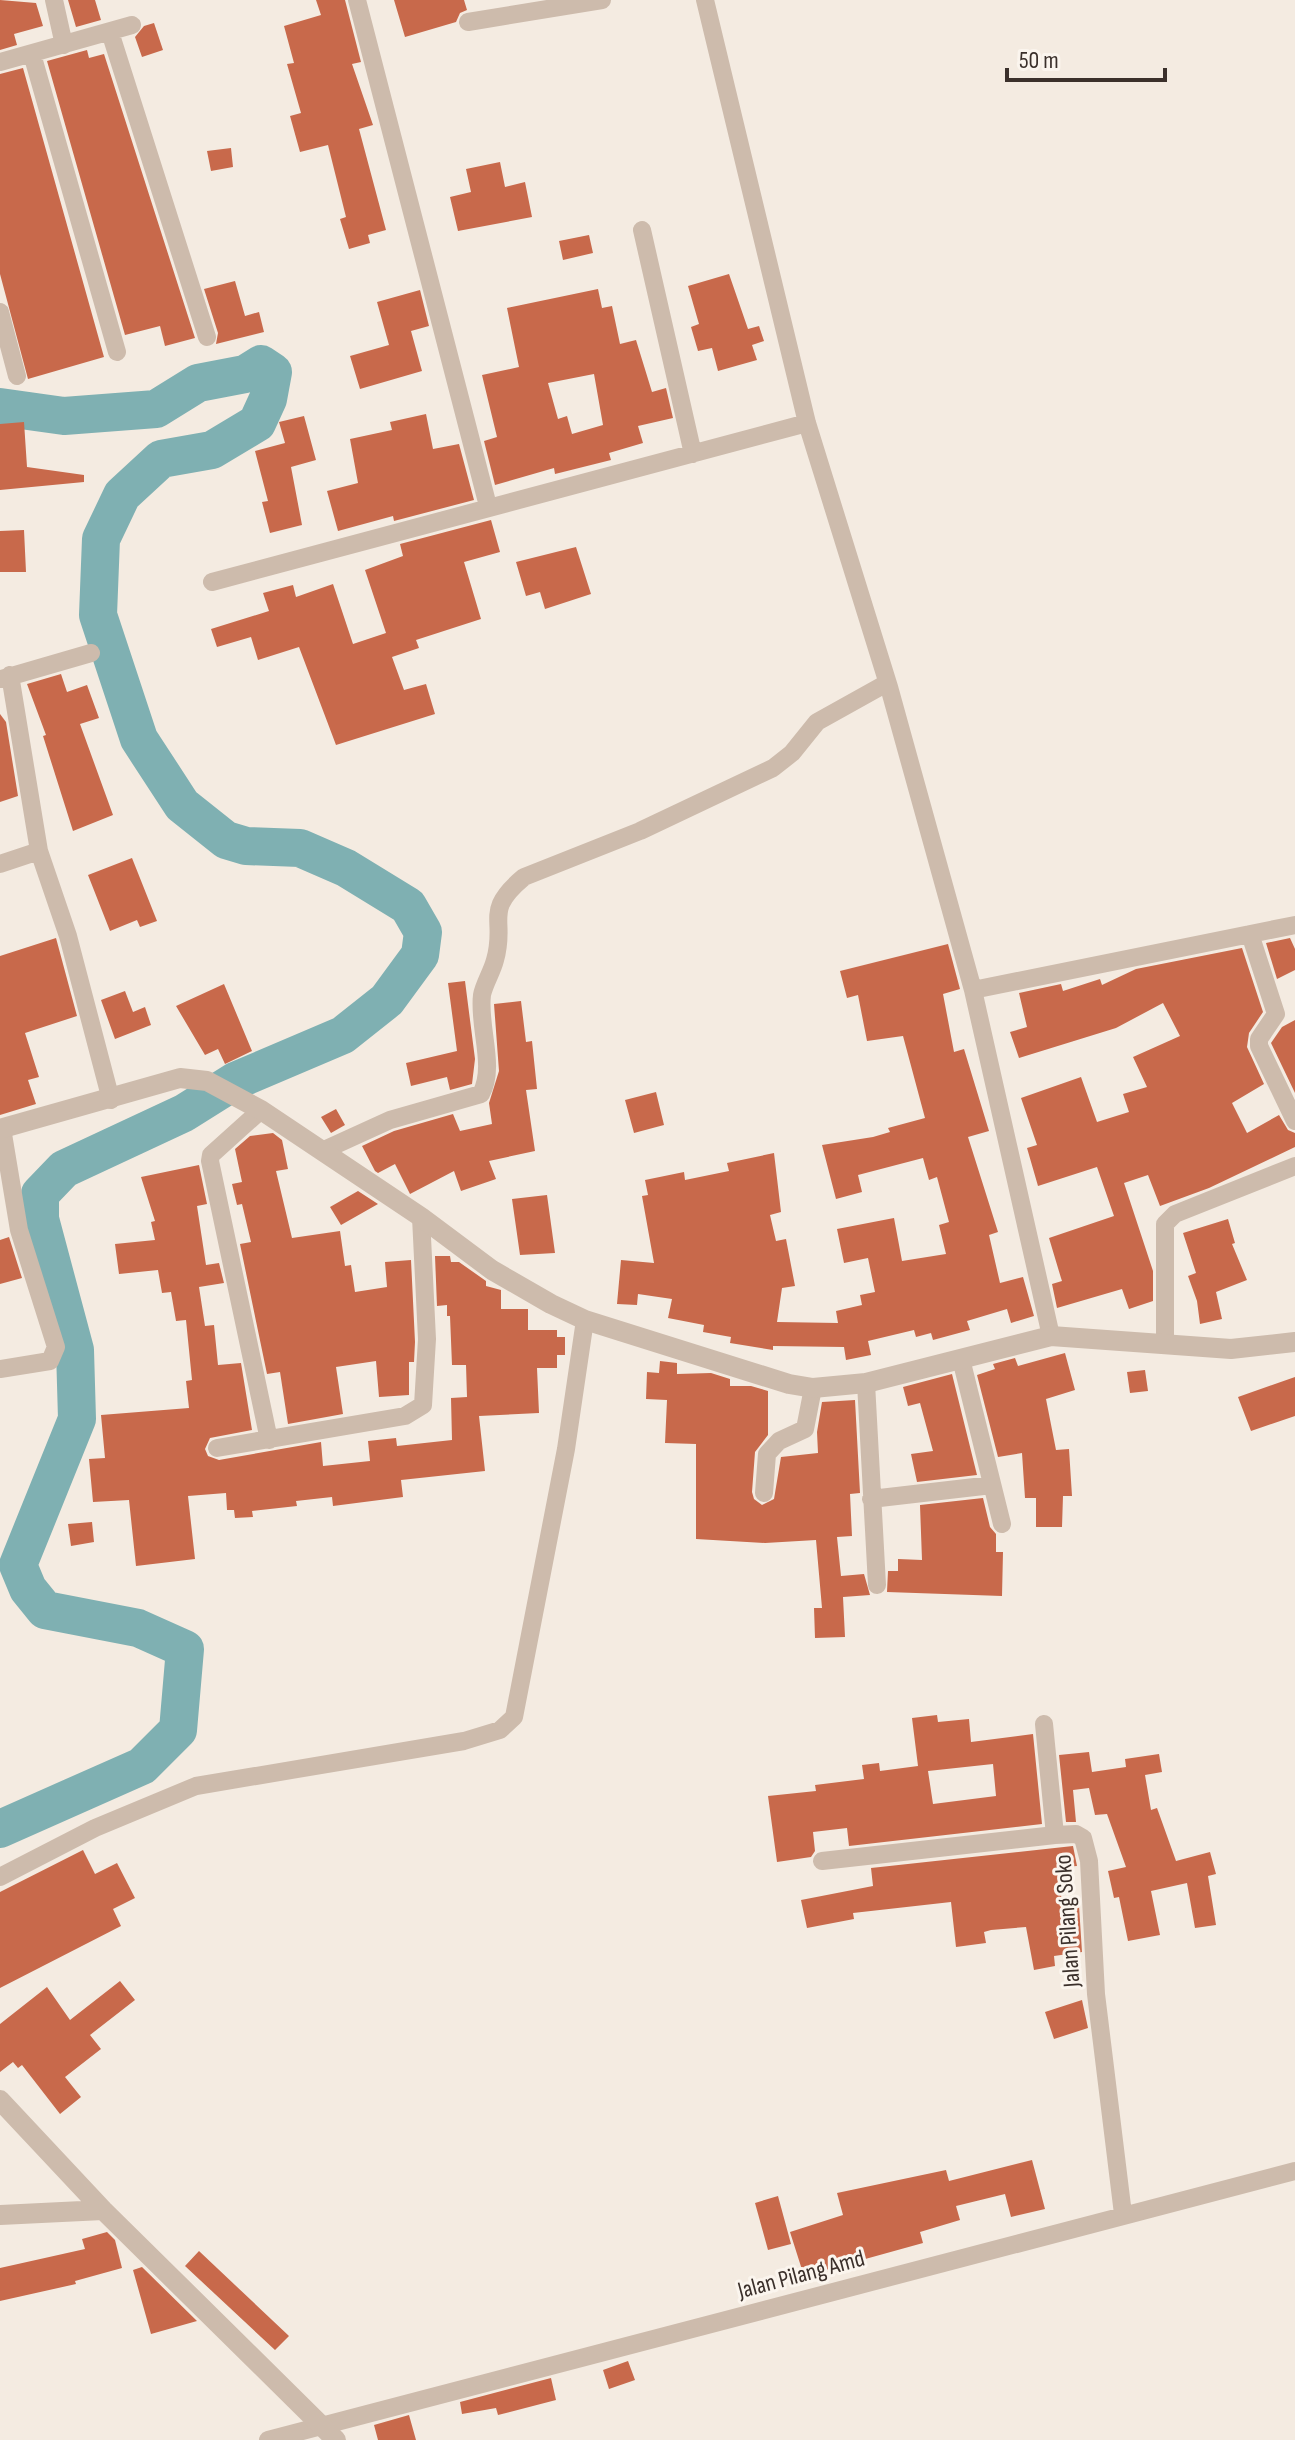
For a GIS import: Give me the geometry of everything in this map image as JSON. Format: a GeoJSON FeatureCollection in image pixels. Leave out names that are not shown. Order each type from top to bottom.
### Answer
{"type":"FeatureCollection","features":[{"type":"Feature","properties":{"kind":"street"},"geometry":{"type":"LineString","coordinates":[[54,0],[64,45]]}},
{"type":"Feature","properties":{"kind":"street"},"geometry":{"type":"LineString","coordinates":[[357,0],[488,506]]}},
{"type":"Feature","properties":{"kind":"street"},"geometry":{"type":"LineString","coordinates":[[468,22],[602,0]]}},
{"type":"Feature","properties":{"kind":"street"},"geometry":{"type":"LineString","coordinates":[[705,0],[807,423],[887,683],[973,990],[1051,1336]]}},
{"type":"Feature","properties":{"kind":"street"},"geometry":{"type":"LineString","coordinates":[[0,62],[132,25]]}},
{"type":"Feature","properties":{"kind":"street"},"geometry":{"type":"LineString","coordinates":[[110,32],[207,337]]}},
{"type":"Feature","properties":{"kind":"street"},"geometry":{"type":"LineString","coordinates":[[32,54],[117,352]]}},
{"type":"Feature","properties":{"kind":"street"},"geometry":{"type":"LineString","coordinates":[[642,230],[693,454]]}},
{"type":"Feature","properties":{"kind":"street"},"geometry":{"type":"LineString","coordinates":[[0,312],[17,376]]}},
{"type":"Feature","properties":{"kind":"street"},"geometry":{"type":"LineString","coordinates":[[212,582],[807,423]]}},
{"type":"Feature","properties":{"kind":"street"},"geometry":{"type":"LineString","coordinates":[[91,653],[5,677],[39,851],[68,936],[111,1100]]}},
{"type":"Feature","properties":{"kind":"street"},"geometry":{"type":"LineString","coordinates":[[322,1151],[390,1120],[481,1094],[487,1079],[482,994],[496,957],[496,915],[503,897],[524,877],[640,831],[773,768],[792,753],[817,722],[887,683]]}},
{"type":"Feature","properties":{"kind":"street"},"geometry":{"type":"LineString","coordinates":[[0,864],[39,851]]}},
{"type":"Feature","properties":{"kind":"street"},"geometry":{"type":"LineString","coordinates":[[973,990],[1295,925]]}},
{"type":"Feature","properties":{"kind":"street"},"geometry":{"type":"LineString","coordinates":[[1250,934],[1276,1014],[1262,1033],[1259,1046],[1295,1121]]}},
{"type":"Feature","properties":{"kind":"street"},"geometry":{"type":"LineString","coordinates":[[0,1369],[40,1365],[50,1361],[55,1354],[19,1230],[1,1128],[111,1100],[180,1078],[207,1081],[235,1099],[261,1110],[421,1217],[515,1285],[585,1320],[765,1379],[813,1388],[866,1383],[1051,1336],[1231,1349],[1295,1342]]}},
{"type":"Feature","properties":{"kind":"street"},"geometry":{"type":"LineString","coordinates":[[261,1110],[211,1155],[210,1161],[269,1440]]}},
{"type":"Feature","properties":{"kind":"street"},"geometry":{"type":"LineString","coordinates":[[1165,1343],[1165,1224],[1175,1214],[1295,1166]]}},
{"type":"Feature","properties":{"kind":"street"},"geometry":{"type":"LineString","coordinates":[[217,1448],[405,1416],[423,1405],[427,1339],[421,1217]]}},
{"type":"Feature","properties":{"kind":"street"},"geometry":{"type":"LineString","coordinates":[[0,1235],[19,1230]]}},
{"type":"Feature","properties":{"kind":"street"},"geometry":{"type":"LineString","coordinates":[[0,1877],[95,1828],[196,1786],[464,1741],[506,1726],[514,1717],[566,1449],[585,1320]]}},
{"type":"Feature","properties":{"kind":"street"},"geometry":{"type":"LineString","coordinates":[[961,1359],[1002,1524]]}},
{"type":"Feature","properties":{"kind":"street"},"geometry":{"type":"LineString","coordinates":[[866,1383],[877,1585]]}},
{"type":"Feature","properties":{"kind":"street"},"geometry":{"type":"LineString","coordinates":[[764,1493],[767,1454],[779,1441],[805,1429],[813,1388]]}},
{"type":"Feature","properties":{"kind":"street"},"geometry":{"type":"LineString","coordinates":[[871,1499],[992,1485]]}},
{"type":"Feature","properties":{"kind":"street"},"geometry":{"type":"LineString","coordinates":[[1044,1724],[1055,1835]]}},
{"type":"Feature","properties":{"kind":"street","name":"Jalan Pilang Soko"},"geometry":{"type":"LineString","coordinates":[[822,1861],[1076,1834],[1087,1847],[1096,1994],[1123,2214]]}},
{"type":"Feature","properties":{"kind":"street"},"geometry":{"type":"LineString","coordinates":[[0,2100],[103,2210],[328,2433]]}},
{"type":"Feature","properties":{"kind":"street","name":"Jalan Pilang Amd"},"geometry":{"type":"LineString","coordinates":[[268,2440],[328,2433],[1123,2214],[1295,2171]]}},
{"type":"Feature","properties":{"kind":"street"},"geometry":{"type":"LineString","coordinates":[[0,2215],[103,2210]]}},
{"type":"Feature","properties":{"kind":"building"},"geometry":{"type":"Polygon","coordinates":[[[0,0],[36,3],[43,26],[14,34],[17,45],[0,50],[0,0]]]}},
{"type":"Feature","properties":{"kind":"building"},"geometry":{"type":"Polygon","coordinates":[[[68,0],[95,0],[101,20],[76,27],[68,0]]]}},
{"type":"Feature","properties":{"kind":"building"},"geometry":{"type":"Polygon","coordinates":[[[316,0],[345,0],[361,62],[352,64],[373,125],[359,129],[386,230],[368,235],[370,243],[349,249],[340,219],[346,217],[328,145],[300,152],[290,116],[301,113],[287,64],[294,63],[284,26],[321,15],[316,0]]]}},
{"type":"Feature","properties":{"kind":"building"},"geometry":{"type":"Polygon","coordinates":[[[394,0],[464,0],[467,10],[460,13],[456,22],[405,37],[394,0]]]}},
{"type":"Feature","properties":{"kind":"building"},"geometry":{"type":"Polygon","coordinates":[[[154,23],[163,50],[142,57],[135,37],[144,26],[154,23]]]}},
{"type":"Feature","properties":{"kind":"building"},"geometry":{"type":"Polygon","coordinates":[[[87,50],[89,58],[104,54],[195,338],[165,346],[160,326],[125,335],[47,61],[87,50]]]}},
{"type":"Feature","properties":{"kind":"building"},"geometry":{"type":"Polygon","coordinates":[[[23,68],[104,357],[28,379],[0,274],[0,74],[23,68]]]}},
{"type":"Feature","properties":{"kind":"building"},"geometry":{"type":"Polygon","coordinates":[[[231,148],[233,167],[211,171],[207,151],[231,148]]]}},
{"type":"Feature","properties":{"kind":"building"},"geometry":{"type":"Polygon","coordinates":[[[500,162],[505,187],[525,182],[532,217],[458,231],[450,197],[471,192],[466,169],[500,162]]]}},
{"type":"Feature","properties":{"kind":"building"},"geometry":{"type":"Polygon","coordinates":[[[589,235],[593,253],[563,260],[559,241],[589,235]]]}},
{"type":"Feature","properties":{"kind":"building"},"geometry":{"type":"Polygon","coordinates":[[[729,274],[748,329],[759,326],[764,341],[752,345],[757,360],[718,371],[712,348],[698,351],[691,327],[699,324],[688,286],[729,274]]]}},
{"type":"Feature","properties":{"kind":"building"},"geometry":{"type":"Polygon","coordinates":[[[235,281],[245,316],[259,312],[264,332],[216,344],[218,333],[204,289],[235,281]]]}},
{"type":"Feature","properties":{"kind":"building"},"geometry":{"type":"Polygon","coordinates":[[[598,289],[602,308],[612,306],[620,344],[636,340],[652,392],[666,388],[673,418],[638,426],[643,443],[609,453],[611,460],[555,474],[554,468],[495,485],[484,441],[497,437],[482,375],[519,367],[507,308],[598,289]],[[594,374],[548,383],[558,419],[567,416],[572,434],[603,425],[594,374]]]}},
{"type":"Feature","properties":{"kind":"building"},"geometry":{"type":"Polygon","coordinates":[[[420,290],[429,326],[411,331],[422,371],[360,389],[350,356],[389,345],[377,302],[420,290]]]}},
{"type":"Feature","properties":{"kind":"building"},"geometry":{"type":"Polygon","coordinates":[[[426,414],[433,449],[459,444],[474,500],[394,521],[393,516],[338,531],[327,491],[358,483],[350,439],[392,430],[390,422],[426,414]]]}},
{"type":"Feature","properties":{"kind":"building"},"geometry":{"type":"Polygon","coordinates":[[[304,416],[316,460],[291,467],[302,525],[270,533],[262,502],[268,501],[255,451],[285,443],[279,422],[304,416]]]}},
{"type":"Feature","properties":{"kind":"building"},"geometry":{"type":"Polygon","coordinates":[[[24,422],[27,467],[84,475],[84,482],[0,490],[0,424],[24,422]]]}},
{"type":"Feature","properties":{"kind":"building"},"geometry":{"type":"Polygon","coordinates":[[[491,520],[500,552],[464,562],[481,619],[416,640],[419,648],[392,657],[404,690],[426,684],[435,714],[336,745],[299,647],[258,660],[251,637],[217,647],[211,629],[269,611],[263,593],[293,585],[296,597],[333,584],[353,644],[386,633],[365,570],[403,556],[400,544],[491,520]]]}},
{"type":"Feature","properties":{"kind":"building"},"geometry":{"type":"Polygon","coordinates":[[[24,530],[26,572],[0,572],[0,531],[24,530]]]}},
{"type":"Feature","properties":{"kind":"building"},"geometry":{"type":"Polygon","coordinates":[[[576,547],[591,594],[545,609],[540,592],[526,596],[516,562],[576,547]]]}},
{"type":"Feature","properties":{"kind":"building"},"geometry":{"type":"Polygon","coordinates":[[[61,674],[67,692],[87,685],[99,718],[80,724],[113,815],[73,831],[43,736],[46,735],[27,684],[61,674]]]}},
{"type":"Feature","properties":{"kind":"building"},"geometry":{"type":"Polygon","coordinates":[[[0,714],[6,722],[18,796],[0,802],[0,714]]]}},
{"type":"Feature","properties":{"kind":"building"},"geometry":{"type":"Polygon","coordinates":[[[132,858],[157,921],[140,927],[137,920],[110,931],[88,875],[132,858]]]}},
{"type":"Feature","properties":{"kind":"building"},"geometry":{"type":"Polygon","coordinates":[[[56,938],[77,1016],[25,1033],[39,1077],[28,1080],[36,1104],[0,1115],[0,956],[56,938]]]}},
{"type":"Feature","properties":{"kind":"building"},"geometry":{"type":"Polygon","coordinates":[[[1290,938],[1295,949],[1295,970],[1277,979],[1266,943],[1290,938]]]}},
{"type":"Feature","properties":{"kind":"building"},"geometry":{"type":"Polygon","coordinates":[[[948,944],[960,989],[943,994],[954,1052],[964,1049],[989,1131],[968,1137],[998,1232],[989,1235],[1000,1283],[1023,1277],[1034,1316],[1011,1323],[1007,1309],[967,1321],[970,1330],[933,1340],[931,1333],[916,1337],[914,1330],[868,1341],[871,1355],[846,1360],[844,1347],[773,1346],[773,1350],[730,1343],[731,1337],[703,1332],[704,1325],[668,1318],[672,1299],[638,1294],[637,1305],[617,1304],[621,1260],[654,1263],[642,1196],[648,1195],[645,1180],[684,1172],[685,1180],[729,1171],[727,1163],[774,1153],[781,1212],[770,1215],[776,1241],[786,1239],[795,1286],[782,1288],[777,1322],[838,1323],[836,1311],[862,1305],[860,1295],[875,1292],[868,1258],[844,1263],[837,1229],[894,1218],[902,1261],[946,1254],[939,1225],[949,1222],[937,1177],[929,1180],[923,1158],[858,1175],[862,1192],[836,1199],[822,1145],[873,1137],[890,1132],[888,1128],[925,1118],[903,1036],[867,1041],[858,995],[847,998],[840,971],[948,944]]]}},
{"type":"Feature","properties":{"kind":"building"},"geometry":{"type":"Polygon","coordinates":[[[1242,948],[1263,1012],[1249,1033],[1247,1047],[1264,1084],[1232,1103],[1247,1133],[1279,1115],[1288,1130],[1295,1133],[1295,1147],[1209,1188],[1160,1206],[1148,1175],[1124,1183],[1153,1271],[1153,1301],[1129,1309],[1122,1289],[1057,1308],[1052,1284],[1062,1281],[1049,1238],[1114,1216],[1097,1167],[1038,1186],[1027,1148],[1037,1145],[1021,1098],[1081,1077],[1097,1122],[1129,1112],[1123,1094],[1147,1087],[1133,1057],[1180,1036],[1163,1003],[1116,1028],[1019,1058],[1010,1032],[1027,1027],[1019,993],[1061,984],[1063,991],[1100,979],[1102,985],[1136,969],[1242,948]]]}},
{"type":"Feature","properties":{"kind":"building"},"geometry":{"type":"Polygon","coordinates":[[[465,981],[475,1059],[472,1084],[450,1090],[447,1077],[411,1086],[406,1063],[457,1051],[448,983],[465,981]]]}},
{"type":"Feature","properties":{"kind":"building"},"geometry":{"type":"Polygon","coordinates":[[[224,984],[252,1051],[225,1064],[218,1049],[205,1055],[176,1006],[224,984]]]}},
{"type":"Feature","properties":{"kind":"building"},"geometry":{"type":"Polygon","coordinates":[[[125,991],[133,1012],[145,1007],[151,1025],[115,1039],[101,1000],[125,991]]]}},
{"type":"Feature","properties":{"kind":"building"},"geometry":{"type":"Polygon","coordinates":[[[521,1001],[526,1042],[532,1041],[537,1089],[526,1090],[535,1151],[489,1161],[496,1179],[461,1191],[454,1171],[410,1194],[395,1164],[378,1173],[375,1171],[362,1146],[394,1131],[453,1114],[460,1131],[492,1124],[489,1103],[499,1071],[494,1004],[521,1001]]]}},
{"type":"Feature","properties":{"kind":"building"},"geometry":{"type":"Polygon","coordinates":[[[1295,1020],[1295,1093],[1271,1043],[1282,1027],[1295,1020]]]}},
{"type":"Feature","properties":{"kind":"building"},"geometry":{"type":"Polygon","coordinates":[[[656,1092],[664,1125],[634,1133],[625,1100],[656,1092]]]}},
{"type":"Feature","properties":{"kind":"building"},"geometry":{"type":"Polygon","coordinates":[[[336,1109],[345,1125],[331,1133],[321,1117],[336,1109]]]}},
{"type":"Feature","properties":{"kind":"building"},"geometry":{"type":"Polygon","coordinates":[[[273,1133],[282,1140],[288,1169],[276,1171],[292,1238],[340,1231],[345,1266],[351,1265],[355,1292],[387,1287],[385,1262],[411,1260],[415,1342],[414,1362],[409,1362],[409,1395],[379,1397],[376,1361],[336,1367],[343,1414],[288,1424],[280,1372],[267,1374],[240,1244],[251,1242],[242,1204],[237,1205],[232,1184],[242,1182],[235,1149],[250,1136],[273,1133]]]}},
{"type":"Feature","properties":{"kind":"building"},"geometry":{"type":"Polygon","coordinates":[[[199,1165],[207,1204],[197,1206],[206,1265],[219,1263],[224,1283],[199,1287],[205,1326],[214,1325],[218,1365],[241,1363],[252,1430],[210,1438],[205,1449],[208,1456],[219,1460],[321,1442],[323,1466],[370,1461],[368,1441],[396,1438],[397,1446],[452,1440],[451,1398],[467,1397],[466,1365],[452,1365],[450,1316],[447,1316],[447,1305],[437,1306],[435,1256],[450,1256],[451,1262],[459,1262],[486,1281],[486,1286],[501,1290],[501,1309],[528,1309],[528,1330],[557,1330],[557,1337],[565,1337],[565,1355],[557,1355],[557,1368],[537,1368],[539,1413],[479,1416],[485,1471],[401,1480],[403,1497],[333,1506],[332,1497],[296,1501],[297,1506],[252,1511],[253,1517],[235,1518],[234,1510],[227,1510],[226,1493],[188,1496],[195,1559],[136,1566],[129,1500],[93,1502],[89,1459],[105,1458],[101,1415],[189,1408],[186,1381],[192,1380],[186,1320],[176,1321],[171,1292],[162,1293],[158,1270],[119,1274],[115,1244],[155,1240],[151,1222],[155,1221],[141,1177],[199,1165]]]}},
{"type":"Feature","properties":{"kind":"building"},"geometry":{"type":"Polygon","coordinates":[[[358,1191],[378,1204],[341,1225],[330,1207],[358,1191]]]}},
{"type":"Feature","properties":{"kind":"building"},"geometry":{"type":"Polygon","coordinates":[[[547,1195],[555,1253],[520,1255],[512,1199],[547,1195]]]}},
{"type":"Feature","properties":{"kind":"building"},"geometry":{"type":"Polygon","coordinates":[[[1228,1219],[1235,1243],[1232,1244],[1247,1280],[1216,1292],[1222,1319],[1200,1324],[1197,1301],[1188,1276],[1196,1273],[1183,1233],[1228,1219]]]}},
{"type":"Feature","properties":{"kind":"building"},"geometry":{"type":"Polygon","coordinates":[[[9,1237],[22,1278],[0,1284],[0,1240],[9,1237]]]}},
{"type":"Feature","properties":{"kind":"building"},"geometry":{"type":"Polygon","coordinates":[[[1065,1353],[1075,1390],[1046,1399],[1056,1450],[1069,1449],[1072,1496],[1063,1496],[1062,1527],[1036,1527],[1036,1498],[1025,1498],[1022,1453],[998,1457],[977,1375],[995,1369],[993,1364],[1015,1358],[1018,1366],[1065,1353]]]}},
{"type":"Feature","properties":{"kind":"building"},"geometry":{"type":"Polygon","coordinates":[[[660,1361],[677,1363],[677,1374],[711,1373],[730,1379],[730,1386],[751,1386],[768,1391],[768,1435],[755,1452],[752,1492],[754,1499],[762,1505],[774,1499],[781,1457],[818,1453],[817,1432],[822,1402],[855,1400],[860,1493],[850,1494],[852,1536],[837,1537],[841,1576],[864,1574],[870,1595],[843,1597],[845,1637],[815,1638],[814,1608],[822,1608],[816,1540],[765,1543],[696,1539],[696,1444],[665,1443],[667,1400],[646,1399],[647,1372],[659,1373],[660,1361]]]}},
{"type":"Feature","properties":{"kind":"building"},"geometry":{"type":"Polygon","coordinates":[[[1145,1370],[1148,1391],[1130,1393],[1127,1372],[1145,1370]]]}},
{"type":"Feature","properties":{"kind":"building"},"geometry":{"type":"Polygon","coordinates":[[[952,1374],[977,1475],[917,1482],[911,1454],[933,1451],[920,1403],[908,1406],[903,1387],[952,1374]]]}},
{"type":"Feature","properties":{"kind":"building"},"geometry":{"type":"Polygon","coordinates":[[[1295,1377],[1295,1416],[1251,1431],[1238,1397],[1295,1377]]]}},
{"type":"Feature","properties":{"kind":"building"},"geometry":{"type":"Polygon","coordinates":[[[983,1498],[990,1527],[996,1534],[996,1552],[1003,1552],[1002,1596],[887,1592],[888,1571],[898,1571],[898,1559],[922,1560],[920,1505],[983,1498]]]}},
{"type":"Feature","properties":{"kind":"building"},"geometry":{"type":"Polygon","coordinates":[[[92,1522],[94,1542],[71,1546],[68,1524],[92,1522]]]}},
{"type":"Feature","properties":{"kind":"building"},"geometry":{"type":"Polygon","coordinates":[[[937,1715],[938,1722],[969,1719],[971,1742],[1033,1734],[1042,1824],[849,1846],[847,1828],[813,1832],[815,1851],[811,1857],[777,1862],[768,1796],[816,1791],[815,1785],[864,1779],[862,1765],[879,1763],[880,1771],[918,1766],[912,1718],[937,1715]],[[993,1764],[928,1771],[933,1804],[996,1796],[993,1764]]]}},
{"type":"Feature","properties":{"kind":"building"},"geometry":{"type":"Polygon","coordinates":[[[1089,1752],[1092,1772],[1126,1767],[1125,1759],[1159,1754],[1162,1772],[1145,1775],[1151,1810],[1157,1808],[1176,1861],[1210,1852],[1216,1874],[1208,1876],[1216,1925],[1195,1928],[1187,1883],[1151,1891],[1160,1935],[1128,1941],[1119,1897],[1114,1898],[1108,1871],[1126,1867],[1107,1814],[1095,1815],[1089,1788],[1073,1790],[1076,1822],[1066,1822],[1059,1755],[1089,1752]]]}},
{"type":"Feature","properties":{"kind":"building"},"geometry":{"type":"Polygon","coordinates":[[[1073,1846],[1077,1866],[1059,1867],[1062,1907],[1079,1906],[1082,1952],[1054,1956],[1055,1966],[1034,1970],[1026,1927],[984,1932],[986,1943],[956,1947],[951,1902],[853,1913],[854,1919],[807,1928],[801,1900],[873,1886],[871,1868],[1073,1846]]]}},
{"type":"Feature","properties":{"kind":"building"},"geometry":{"type":"Polygon","coordinates":[[[83,1850],[95,1874],[117,1863],[135,1898],[113,1909],[121,1926],[0,1988],[0,1892],[83,1850]]]}},
{"type":"Feature","properties":{"kind":"building"},"geometry":{"type":"Polygon","coordinates":[[[120,1981],[135,2000],[90,2035],[101,2049],[65,2077],[81,2097],[60,2114],[22,2065],[18,2068],[13,2062],[0,2072],[0,2024],[47,1987],[70,2020],[120,1981]]]}},
{"type":"Feature","properties":{"kind":"building"},"geometry":{"type":"Polygon","coordinates":[[[1082,2000],[1088,2028],[1054,2039],[1045,2012],[1082,2000]]]}},
{"type":"Feature","properties":{"kind":"building"},"geometry":{"type":"Polygon","coordinates":[[[1032,2160],[1045,2209],[1011,2217],[1005,2194],[956,2206],[960,2220],[920,2232],[923,2243],[804,2276],[790,2232],[843,2215],[837,2193],[946,2170],[949,2181],[1032,2160]]]}},
{"type":"Feature","properties":{"kind":"building"},"geometry":{"type":"Polygon","coordinates":[[[778,2196],[791,2244],[768,2250],[755,2203],[778,2196]]]}},
{"type":"Feature","properties":{"kind":"building"},"geometry":{"type":"Polygon","coordinates":[[[107,2232],[115,2240],[122,2268],[75,2281],[76,2284],[0,2301],[0,2268],[85,2249],[82,2239],[107,2232]]]}},
{"type":"Feature","properties":{"kind":"building"},"geometry":{"type":"Polygon","coordinates":[[[199,2251],[289,2336],[275,2350],[185,2266],[199,2251]]]}},
{"type":"Feature","properties":{"kind":"building"},"geometry":{"type":"Polygon","coordinates":[[[142,2267],[197,2321],[151,2334],[133,2270],[142,2267]]]}},
{"type":"Feature","properties":{"kind":"building"},"geometry":{"type":"Polygon","coordinates":[[[628,2361],[635,2380],[609,2389],[603,2370],[628,2361]]]}},
{"type":"Feature","properties":{"kind":"building"},"geometry":{"type":"Polygon","coordinates":[[[551,2378],[556,2400],[498,2415],[496,2408],[462,2414],[460,2402],[551,2378]]]}},
{"type":"Feature","properties":{"kind":"building"},"geometry":{"type":"Polygon","coordinates":[[[409,2415],[416,2440],[378,2440],[374,2425],[409,2415]]]}},
{"type":"Feature","properties":{"kind":"waterway"},"geometry":{"type":"LineString","coordinates":[[0,407],[64,416],[156,409],[198,383],[245,374],[261,364],[273,372],[268,399],[257,423],[212,450],[161,459],[122,495],[101,539],[98,615],[139,739],[182,805],[226,840],[246,846],[300,848],[346,868],[408,906],[423,932],[420,955],[387,1000],[343,1035],[235,1081],[184,1113],[64,1169],[40,1194],[40,1219],[75,1350],[77,1419],[18,1565],[28,1589],[45,1610],[138,1628],[185,1649],[178,1730],[142,1766],[0,1829]]}}]}
